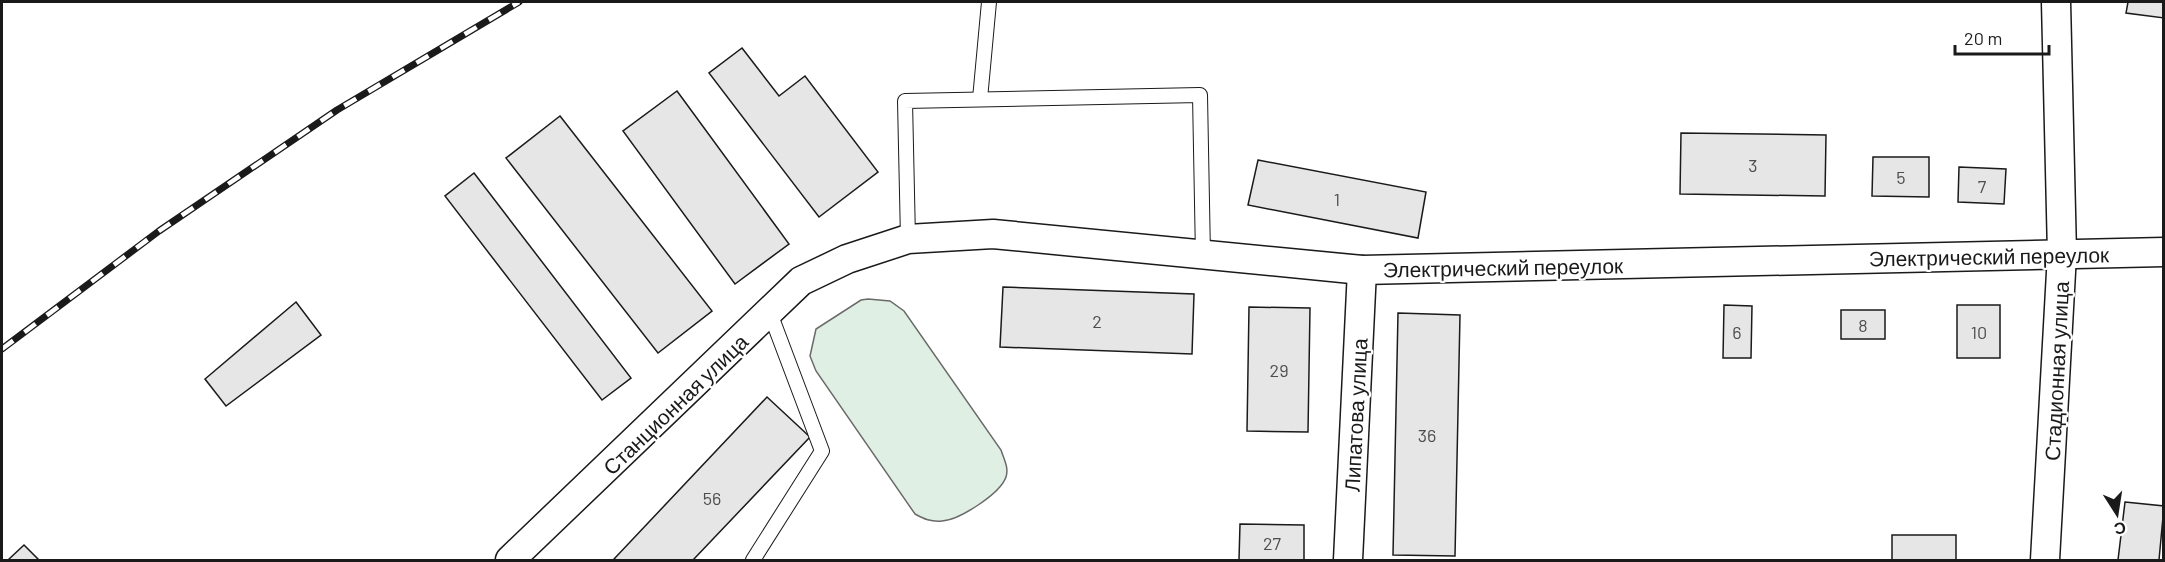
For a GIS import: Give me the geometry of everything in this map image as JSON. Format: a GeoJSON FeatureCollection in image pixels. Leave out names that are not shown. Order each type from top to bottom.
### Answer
{"type":"FeatureCollection","features":[{"type":"Feature","properties":{"kind":"street","name":"Стадионная улица"},"geometry":{"type":"LineString","coordinates":[[2045,561],[2062,254],[2056,2]]}},
{"type":"Feature","properties":{"kind":"street","name":"Электрический переулок"},"geometry":{"type":"LineString","coordinates":[[847,259],[908,239],[993,234],[1362,270],[2163,252]]}},
{"type":"Feature","properties":{"kind":"street","name":"Станционная улица"},"geometry":{"type":"LineString","coordinates":[[510,561],[801,281],[847,259]]}},
{"type":"Feature","properties":{"kind":"street","name":"Липатова улица"},"geometry":{"type":"LineString","coordinates":[[1348,561],[1362,270]]}},
{"type":"Feature","properties":{"kind":"lane"},"geometry":{"type":"LineString","coordinates":[[980,99],[989,2]]}},
{"type":"Feature","properties":{"kind":"lane"},"geometry":{"type":"LineString","coordinates":[[908,239],[905,101],[1200,95],[1203,256]]}},
{"type":"Feature","properties":{"kind":"lane"},"geometry":{"type":"LineString","coordinates":[[753,561],[822,451],[770,313]]}},
{"type":"Feature","properties":{"kind":"green space"},"geometry":{"type":"Polygon","coordinates":[[[861,300],[890,301],[904,311],[1001,450],[1007,470],[1002,484],[978,505],[949,520],[934,521],[915,514],[816,371],[810,356],[816,329],[861,300]]]}},
{"type":"Feature","properties":{"kind":"building"},"geometry":{"type":"Polygon","coordinates":[[[2128,2],[2164,2],[2164,18],[2126,13],[2128,2]]]}},
{"type":"Feature","properties":{"kind":"building"},"geometry":{"type":"Polygon","coordinates":[[[742,48],[779,96],[805,76],[878,172],[819,217],[709,73],[742,48]]]}},
{"type":"Feature","properties":{"kind":"building"},"geometry":{"type":"Polygon","coordinates":[[[677,91],[789,244],[735,284],[623,131],[677,91]]]}},
{"type":"Feature","properties":{"kind":"building"},"geometry":{"type":"Polygon","coordinates":[[[560,116],[712,311],[658,353],[506,158],[560,116]]]}},
{"type":"Feature","properties":{"kind":"building"},"geometry":{"type":"Polygon","coordinates":[[[1681,133],[1826,135],[1825,196],[1680,194],[1681,133]]]}},
{"type":"Feature","properties":{"kind":"building"},"geometry":{"type":"Polygon","coordinates":[[[1873,157],[1929,157],[1929,197],[1872,196],[1873,157]]]}},
{"type":"Feature","properties":{"kind":"building"},"geometry":{"type":"Polygon","coordinates":[[[1258,160],[1426,192],[1418,238],[1248,205],[1258,160]]]}},
{"type":"Feature","properties":{"kind":"building"},"geometry":{"type":"Polygon","coordinates":[[[1959,167],[2006,169],[2004,204],[1958,202],[1959,167]]]}},
{"type":"Feature","properties":{"kind":"building"},"geometry":{"type":"Polygon","coordinates":[[[474,173],[631,378],[602,400],[445,196],[474,173]]]}},
{"type":"Feature","properties":{"kind":"building"},"geometry":{"type":"Polygon","coordinates":[[[1003,287],[1194,294],[1192,354],[1000,347],[1003,287]]]}},
{"type":"Feature","properties":{"kind":"building"},"geometry":{"type":"Polygon","coordinates":[[[296,302],[321,335],[226,406],[205,379],[296,302]]]}},
{"type":"Feature","properties":{"kind":"building"},"geometry":{"type":"Polygon","coordinates":[[[1724,305],[1752,306],[1751,358],[1723,358],[1724,305]]]}},
{"type":"Feature","properties":{"kind":"building"},"geometry":{"type":"Polygon","coordinates":[[[1957,305],[2000,305],[2000,358],[1957,358],[1957,305]]]}},
{"type":"Feature","properties":{"kind":"building"},"geometry":{"type":"Polygon","coordinates":[[[1249,307],[1310,308],[1308,432],[1247,431],[1249,307]]]}},
{"type":"Feature","properties":{"kind":"building"},"geometry":{"type":"Polygon","coordinates":[[[1841,310],[1885,310],[1885,339],[1841,339],[1841,310]]]}},
{"type":"Feature","properties":{"kind":"building"},"geometry":{"type":"Polygon","coordinates":[[[1398,313],[1460,315],[1455,556],[1393,555],[1398,313]]]}},
{"type":"Feature","properties":{"kind":"building"},"geometry":{"type":"Polygon","coordinates":[[[767,397],[810,437],[693,560],[614,559],[767,397]]]}},
{"type":"Feature","properties":{"kind":"building"},"geometry":{"type":"Polygon","coordinates":[[[2125,502],[2164,506],[2159,560],[2118,560],[2125,502]]]}},
{"type":"Feature","properties":{"kind":"building"},"geometry":{"type":"Polygon","coordinates":[[[1240,524],[1304,525],[1304,560],[1239,560],[1240,524]]]}},
{"type":"Feature","properties":{"kind":"building"},"geometry":{"type":"Polygon","coordinates":[[[1892,535],[1956,535],[1956,560],[1892,560],[1892,535]]]}},
{"type":"Feature","properties":{"kind":"building"},"geometry":{"type":"Polygon","coordinates":[[[24,545],[39,560],[8,560],[24,545]]]}},
{"type":"Feature","properties":{"kind":"railway"},"geometry":{"type":"LineString","coordinates":[[2,349],[159,231],[337,110],[519,2]]}}]}
